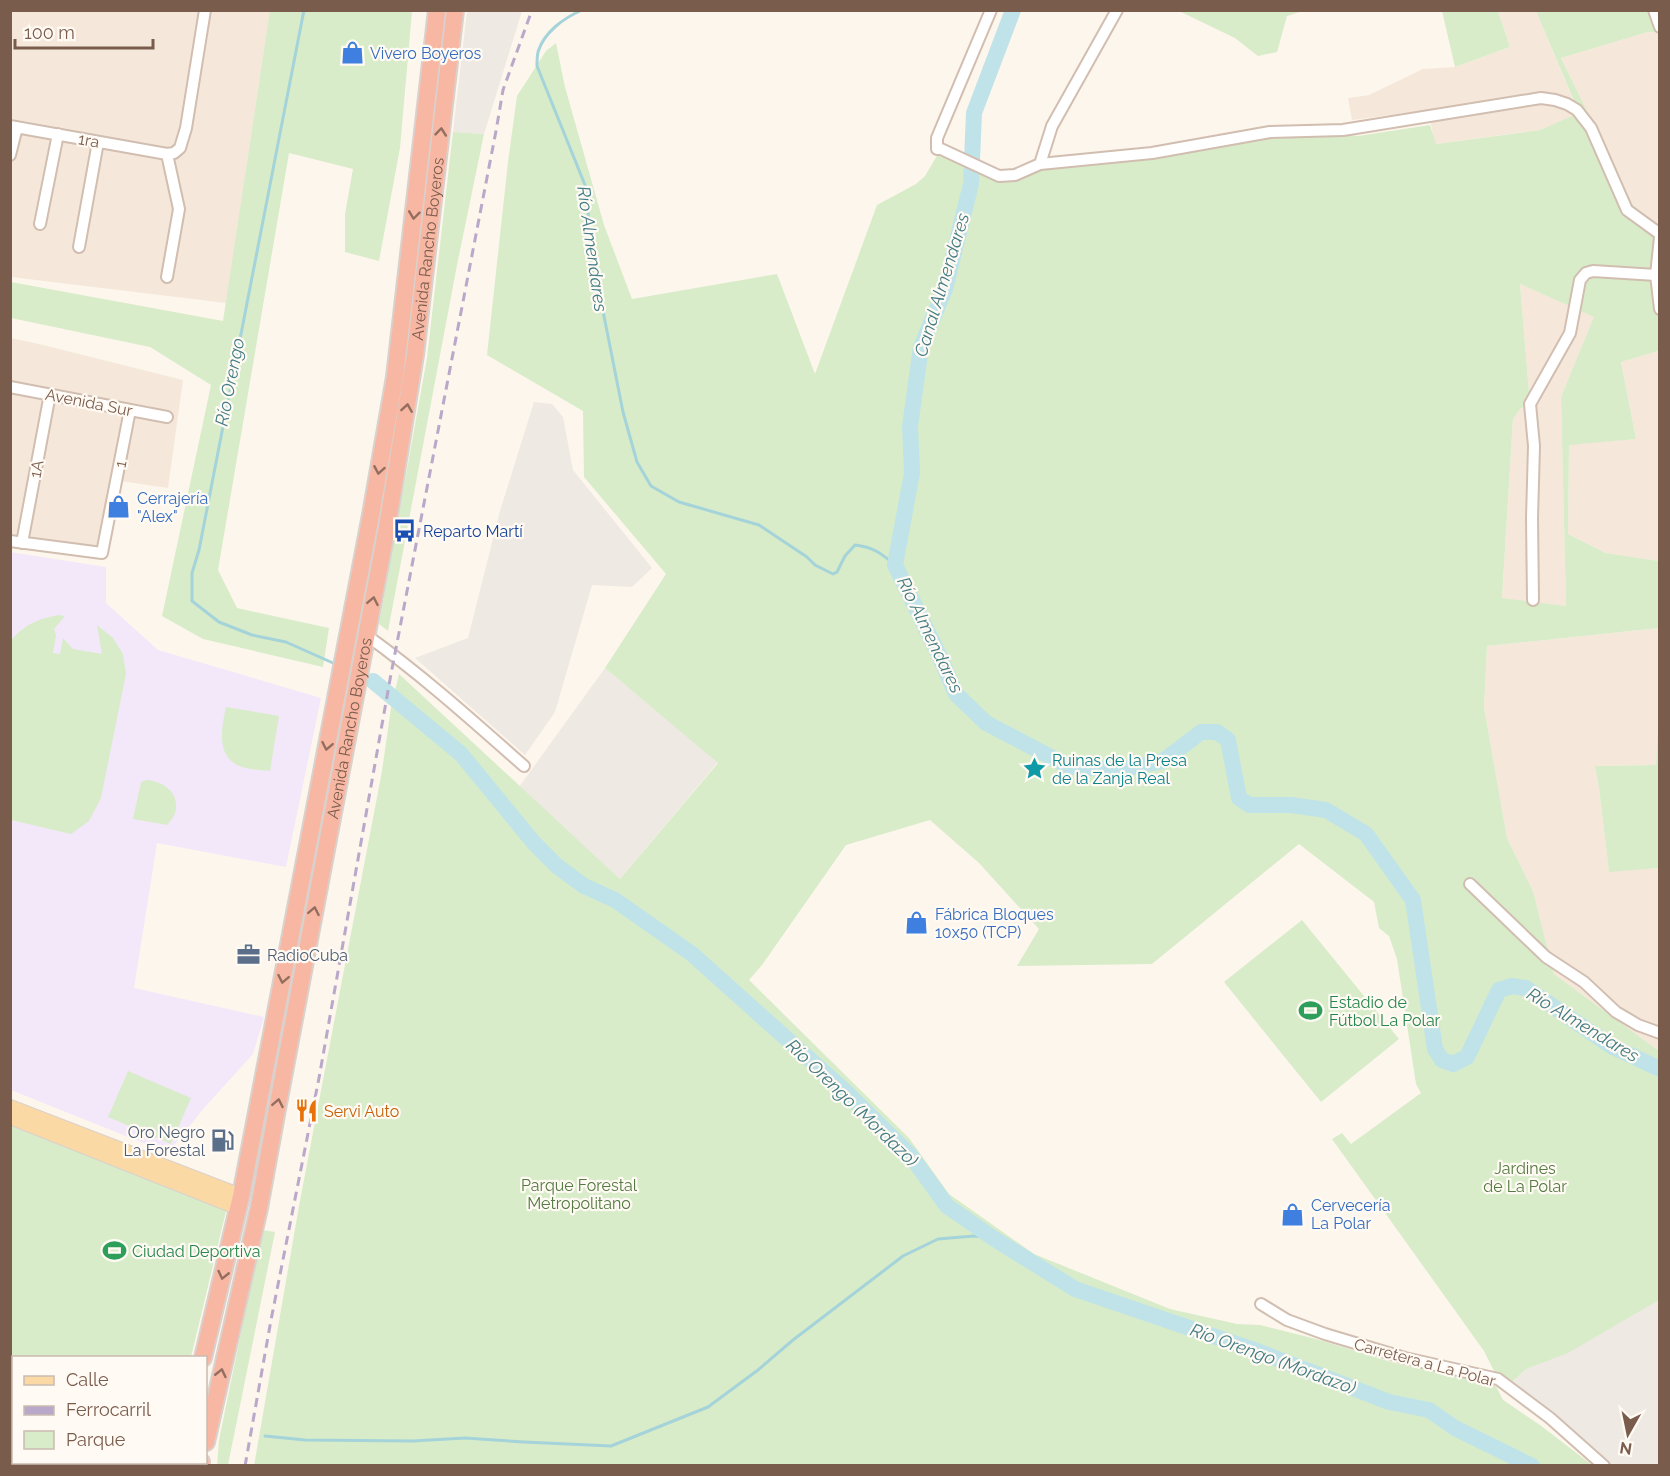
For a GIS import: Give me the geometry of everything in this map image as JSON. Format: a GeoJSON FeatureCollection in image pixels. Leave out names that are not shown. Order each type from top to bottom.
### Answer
{"type":"FeatureCollection","features":[{"type":"Feature","properties":{"kind":"highway","name":"Avenida Rancho Boyeros"},"geometry":{"type":"LineString","coordinates":[[203,1356],[239,1206],[371,515],[395,377],[437,10]]}},
{"type":"Feature","properties":{"kind":"highway","name":"Avenida Rancho Boyeros"},"geometry":{"type":"LineString","coordinates":[[207,1438],[252,1242],[387,527],[415,355],[455,10]]}},
{"type":"Feature","properties":{"kind":"highway"},"geometry":{"type":"LineString","coordinates":[[252,1242],[254,1214],[239,1206],[268,1160]]}},
{"type":"Feature","properties":{"kind":"main road"},"geometry":{"type":"LineString","coordinates":[[10,1107],[239,1206]]}},
{"type":"Feature","properties":{"kind":"main road"},"geometry":{"type":"LineString","coordinates":[[10,1118],[239,1206]]}},
{"type":"Feature","properties":{"kind":"street"},"geometry":{"type":"LineString","coordinates":[[166,278],[179,209],[167,154],[174,153],[180,148],[186,128],[205,10]]}},
{"type":"Feature","properties":{"kind":"street"},"geometry":{"type":"LineString","coordinates":[[991,10],[937,138],[937,149],[999,176],[1015,175],[1040,164],[1152,153],[1270,132],[1342,130],[1541,98],[1567,104],[1577,110],[1591,128],[1627,210],[1659,235],[1656,275],[1659,309]]}},
{"type":"Feature","properties":{"kind":"street"},"geometry":{"type":"LineString","coordinates":[[1040,164],[1052,126],[1117,10]]}},
{"type":"Feature","properties":{"kind":"street"},"geometry":{"type":"LineString","coordinates":[[1654,10],[1659,27]]}},
{"type":"Feature","properties":{"kind":"street"},"geometry":{"type":"LineString","coordinates":[[10,155],[14,126]]}},
{"type":"Feature","properties":{"kind":"street","name":"1ra"},"geometry":{"type":"LineString","coordinates":[[14,126],[167,154]]}},
{"type":"Feature","properties":{"kind":"street"},"geometry":{"type":"LineString","coordinates":[[40,224],[58,134]]}},
{"type":"Feature","properties":{"kind":"street"},"geometry":{"type":"LineString","coordinates":[[79,248],[98,142]]}},
{"type":"Feature","properties":{"kind":"street"},"geometry":{"type":"LineString","coordinates":[[1533,600],[1534,446],[1530,404],[1570,333],[1580,280],[1586,273],[1656,275]]}},
{"type":"Feature","properties":{"kind":"street","name":"Avenida Sur"},"geometry":{"type":"LineString","coordinates":[[10,387],[167,417]]}},
{"type":"Feature","properties":{"kind":"street","name":"1A"},"geometry":{"type":"LineString","coordinates":[[16,542],[50,394]]}},
{"type":"Feature","properties":{"kind":"street","name":"1"},"geometry":{"type":"LineString","coordinates":[[16,542],[102,553],[130,410]]}},
{"type":"Feature","properties":{"kind":"street"},"geometry":{"type":"LineString","coordinates":[[366,635],[394,655],[524,766]]}},
{"type":"Feature","properties":{"kind":"street"},"geometry":{"type":"LineString","coordinates":[[1470,884],[1546,957],[1584,982],[1616,1012],[1638,1025],[1659,1033]]}},
{"type":"Feature","properties":{"kind":"street","name":"Carretera a La Polar"},"geometry":{"type":"LineString","coordinates":[[1261,1304],[1287,1320],[1325,1334],[1405,1358],[1498,1379],[1550,1418],[1604,1466]]}},
{"type":"Feature","properties":{"kind":"shaded area"},"geometry":{"type":"Polygon","coordinates":[[[11,11],[270,11],[226,303],[11,277],[11,11]]]}},
{"type":"Feature","properties":{"kind":"shaded area"},"geometry":{"type":"Polygon","coordinates":[[[467,11],[522,11],[484,134],[453,132],[467,11]]]}},
{"type":"Feature","properties":{"kind":"shaded area"},"geometry":{"type":"Polygon","coordinates":[[[1498,11],[1536,11],[1579,114],[1540,130],[1435,144],[1428,110],[1352,120],[1348,98],[1369,95],[1423,69],[1455,67],[1510,47],[1498,11]]]}},
{"type":"Feature","properties":{"kind":"shaded area"},"geometry":{"type":"Polygon","coordinates":[[[1648,32],[1659,32],[1659,229],[1633,206],[1561,58],[1648,32]]]}},
{"type":"Feature","properties":{"kind":"shaded area"},"geometry":{"type":"Polygon","coordinates":[[[1520,284],[1595,317],[1561,397],[1566,606],[1502,599],[1513,419],[1521,408],[1530,404],[1520,284]]]}},
{"type":"Feature","properties":{"kind":"shaded area"},"geometry":{"type":"Polygon","coordinates":[[[11,338],[183,380],[168,488],[121,481],[102,553],[11,541],[11,338]]]}},
{"type":"Feature","properties":{"kind":"shaded area"},"geometry":{"type":"Polygon","coordinates":[[[1658,351],[1660,358],[1659,561],[1606,553],[1568,534],[1569,444],[1636,439],[1621,362],[1658,351]]]}},
{"type":"Feature","properties":{"kind":"shaded area"},"geometry":{"type":"Polygon","coordinates":[[[534,402],[552,404],[563,417],[573,470],[652,568],[632,587],[592,585],[555,712],[525,755],[415,658],[468,638],[500,511],[534,402]]]}},
{"type":"Feature","properties":{"kind":"shaded area"},"geometry":{"type":"Polygon","coordinates":[[[10,552],[106,567],[106,603],[158,650],[321,698],[286,867],[157,843],[134,988],[264,1017],[253,1054],[204,1108],[168,1153],[11,1090],[10,552]]]}},
{"type":"Feature","properties":{"kind":"shaded area"},"geometry":{"type":"Polygon","coordinates":[[[1659,628],[1660,709],[1656,765],[1595,766],[1609,871],[1659,868],[1659,1051],[1554,974],[1533,891],[1507,838],[1484,707],[1487,646],[1659,628]]]}},
{"type":"Feature","properties":{"kind":"shaded area"},"geometry":{"type":"Polygon","coordinates":[[[605,668],[718,762],[620,879],[519,787],[605,668]]]}},
{"type":"Feature","properties":{"kind":"shaded area"},"geometry":{"type":"Polygon","coordinates":[[[1659,1299],[1659,1465],[1604,1465],[1507,1387],[1526,1369],[1659,1299]]]}},
{"type":"Feature","properties":{"kind":"green space"},"geometry":{"type":"Polygon","coordinates":[[[270,10],[412,11],[400,148],[379,261],[345,252],[345,214],[353,169],[289,153],[218,570],[237,608],[329,628],[323,667],[203,639],[162,616],[211,385],[150,347],[11,318],[11,282],[223,321],[270,10]]]}},
{"type":"Feature","properties":{"kind":"green space"},"geometry":{"type":"Polygon","coordinates":[[[1182,10],[1303,11],[1287,16],[1277,52],[1258,56],[1235,38],[1181,12],[1182,10]]]}},
{"type":"Feature","properties":{"kind":"green space"},"geometry":{"type":"Polygon","coordinates":[[[1442,11],[1498,11],[1510,47],[1455,67],[1442,11]]]}},
{"type":"Feature","properties":{"kind":"green space"},"geometry":{"type":"Polygon","coordinates":[[[1536,11],[1659,11],[1659,32],[1648,32],[1561,58],[1633,205],[1660,229],[1659,358],[1658,351],[1621,362],[1636,439],[1569,445],[1568,534],[1606,553],[1659,561],[1659,628],[1487,646],[1484,707],[1507,838],[1533,891],[1554,974],[1659,1051],[1659,1300],[1568,1353],[1526,1369],[1507,1387],[1498,1379],[1484,1351],[1332,1139],[1342,1133],[1351,1144],[1421,1093],[1416,1084],[1397,959],[1389,936],[1379,928],[1374,902],[1299,844],[1152,964],[1017,966],[1039,929],[979,863],[930,820],[846,845],[762,965],[749,980],[909,1138],[949,1194],[1034,1254],[1170,1309],[1237,1324],[1260,1325],[1398,1364],[1489,1382],[1496,1386],[1503,1400],[1592,1465],[254,1466],[299,1206],[399,674],[620,879],[718,763],[605,668],[666,574],[584,477],[583,411],[487,355],[517,96],[546,51],[556,43],[565,87],[604,225],[632,299],[777,274],[815,374],[877,205],[916,184],[925,176],[941,149],[999,176],[1040,164],[1311,131],[1358,136],[1430,125],[1436,144],[1540,130],[1579,113],[1536,11]],[[1520,284],[1530,404],[1521,408],[1513,419],[1502,598],[1566,606],[1561,397],[1594,317],[1520,284]]]}},
{"type":"Feature","properties":{"kind":"green space"},"geometry":{"type":"Polygon","coordinates":[[[453,132],[484,134],[388,631],[379,624],[427,358],[453,132]]]}},
{"type":"Feature","properties":{"kind":"green space"},"geometry":{"type":"Polygon","coordinates":[[[59,615],[65,616],[54,629],[56,635],[53,653],[60,654],[63,638],[73,649],[102,654],[97,625],[113,638],[123,654],[126,674],[101,798],[89,821],[71,834],[11,820],[11,640],[32,623],[59,615]]]}},
{"type":"Feature","properties":{"kind":"green space"},"geometry":{"type":"Polygon","coordinates":[[[226,707],[279,716],[270,771],[246,768],[229,759],[222,744],[226,707]]]}},
{"type":"Feature","properties":{"kind":"green space"},"geometry":{"type":"Polygon","coordinates":[[[1659,709],[1659,868],[1609,872],[1595,766],[1656,765],[1659,709]]]}},
{"type":"Feature","properties":{"kind":"green space"},"geometry":{"type":"Polygon","coordinates":[[[147,780],[158,782],[168,788],[174,797],[176,810],[167,825],[133,819],[141,782],[147,780]]]}},
{"type":"Feature","properties":{"kind":"green space","name":"Estadio de Fútbol La Polar"},"geometry":{"type":"Polygon","coordinates":[[[1302,920],[1399,1039],[1321,1102],[1224,982],[1302,920]]]}},
{"type":"Feature","properties":{"kind":"green space"},"geometry":{"type":"Polygon","coordinates":[[[128,1071],[191,1098],[171,1144],[108,1117],[128,1071]]]}},
{"type":"Feature","properties":{"kind":"green space","name":"Ciudad Deportiva"},"geometry":{"type":"Polygon","coordinates":[[[10,1124],[227,1207],[191,1356],[12,1356],[12,1464],[163,1465],[11,1465],[10,1124]]]}},
{"type":"Feature","properties":{"kind":"green space"},"geometry":{"type":"Polygon","coordinates":[[[262,1230],[275,1232],[228,1465],[217,1466],[219,1440],[262,1230]]]}},
{"type":"Feature","properties":{"kind":"waterway","name":"Río Orengo"},"geometry":{"type":"LineString","coordinates":[[304,10],[199,550],[192,573],[192,601],[219,622],[252,635],[286,642],[333,663]]}},
{"type":"Feature","properties":{"kind":"waterway","name":"Río Almendares"},"geometry":{"type":"LineString","coordinates":[[582,10],[568,17],[545,38],[538,52],[537,66],[585,185],[591,268],[602,306],[623,412],[637,462],[651,486],[679,502],[759,525],[807,557],[815,565],[833,574],[837,572],[845,556],[855,545],[876,551],[895,565]]}},
{"type":"Feature","properties":{"kind":"waterway","name":"Río Almendares"},"geometry":{"type":"LineString","coordinates":[[1013,10],[974,113],[971,184],[945,289],[921,347],[910,426],[912,473],[895,565],[956,694],[986,723],[1068,766],[1118,770],[1163,761],[1201,732],[1217,732],[1228,740],[1239,798],[1249,805],[1291,805],[1326,810],[1366,834],[1413,900],[1435,1049],[1442,1060],[1453,1064],[1467,1057],[1499,990],[1512,986],[1526,988],[1611,1046],[1660,1069]]}},
{"type":"Feature","properties":{"kind":"waterway","name":"Río Orengo (Mordazo)"},"geometry":{"type":"LineString","coordinates":[[373,681],[461,754],[534,843],[557,866],[584,886],[615,900],[692,954],[845,1091],[911,1156],[947,1206],[993,1238],[1075,1289],[1257,1351],[1389,1402],[1429,1410],[1455,1428],[1532,1466]]}},
{"type":"Feature","properties":{"kind":"waterway"},"geometry":{"type":"LineString","coordinates":[[265,1436],[305,1440],[413,1441],[465,1438],[611,1446],[708,1407],[903,1256],[938,1239],[974,1236],[993,1238]]}},
{"type":"Feature","properties":{"kind":"railway"},"geometry":{"type":"LineString","coordinates":[[245,1466],[271,1320],[319,1078],[391,674],[503,90],[532,10]]}},
{"type":"Feature","properties":{"kind":"place","name":"Vivero Boyeros"},"geometry":{"type":"Point","coordinates":[352,53]}},
{"type":"Feature","properties":{"kind":"place","name":"Cerrajería \"Alex\""},"geometry":{"type":"Point","coordinates":[119,507]}},
{"type":"Feature","properties":{"kind":"place","name":"Reparto Martí"},"geometry":{"type":"Point","coordinates":[405,531]}},
{"type":"Feature","properties":{"kind":"place","name":"Ruinas de la Presa de la Zanja Real"},"geometry":{"type":"Point","coordinates":[1034,769]}},
{"type":"Feature","properties":{"kind":"place","name":"Fábrica Bloques 10x50 (TCP)"},"geometry":{"type":"Point","coordinates":[917,923]}},
{"type":"Feature","properties":{"kind":"place","name":"RadioCuba"},"geometry":{"type":"Point","coordinates":[249,955]}},
{"type":"Feature","properties":{"kind":"place","name":"Estadio de Fútbol La Polar"},"geometry":{"type":"Point","coordinates":[1311,1011]}},
{"type":"Feature","properties":{"kind":"place","name":"Servi Auto"},"geometry":{"type":"Point","coordinates":[306,1111]}},
{"type":"Feature","properties":{"kind":"place","name":"Oro Negro La Forestal"},"geometry":{"type":"Point","coordinates":[223,1141]}},
{"type":"Feature","properties":{"kind":"place","name":"Cervecería La Polar"},"geometry":{"type":"Point","coordinates":[1293,1214]}},
{"type":"Feature","properties":{"kind":"place","name":"Ciudad Deportiva"},"geometry":{"type":"Point","coordinates":[114,1251]}},
{"type":"Feature","properties":{"kind":"water label","name":"Canal Almendares"},"geometry":{"type":"Point","coordinates":[942,285]}},
{"type":"Feature","properties":{"kind":"park label","name":"Jardines de La Polar"},"geometry":{"type":"Point","coordinates":[1525,1177]}},
{"type":"Feature","properties":{"kind":"park label","name":"Parque Forestal Metropolitano"},"geometry":{"type":"Point","coordinates":[579,1194]}}]}
